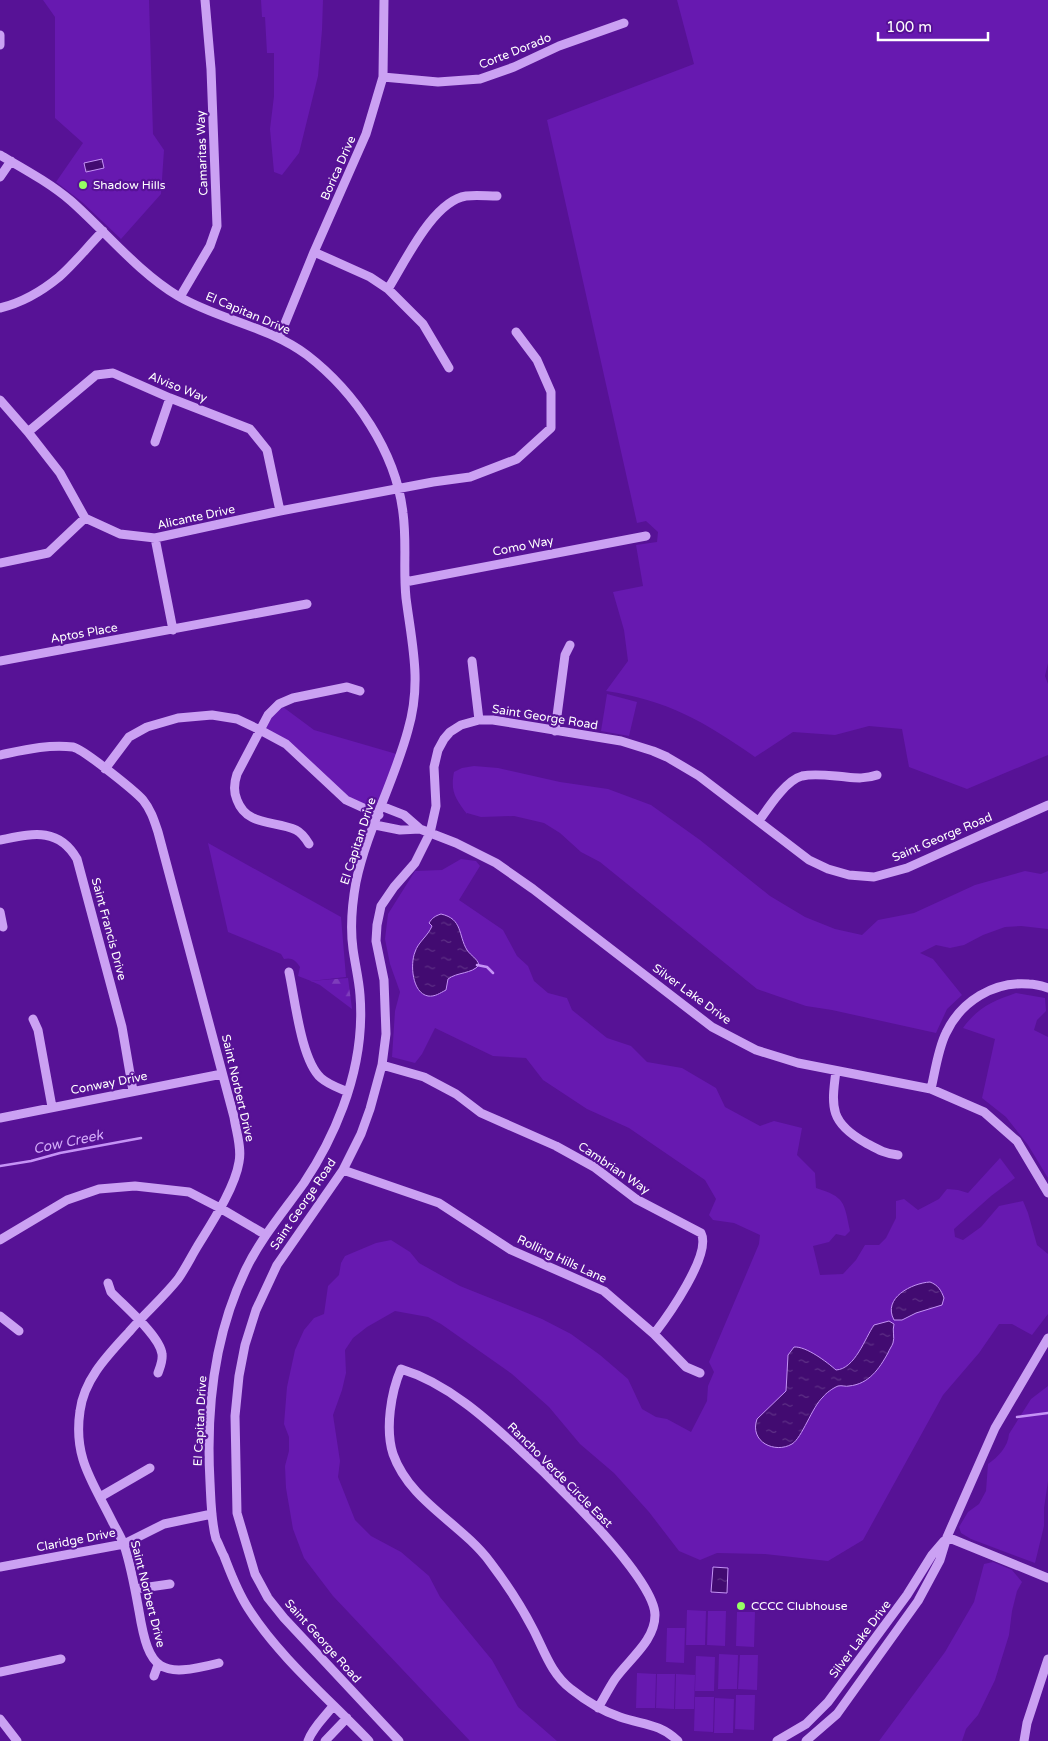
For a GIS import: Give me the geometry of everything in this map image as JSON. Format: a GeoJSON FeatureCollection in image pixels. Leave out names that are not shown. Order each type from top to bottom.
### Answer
{"type":"FeatureCollection","features":[{"type":"Feature","properties":{"kind":"street","name":"Camaritas Way"},"geometry":{"type":"LineString","coordinates":[[180,297],[210,246],[216,226],[211,78],[205,0]]}},
{"type":"Feature","properties":{"kind":"street","name":"Borica Drive"},"geometry":{"type":"LineString","coordinates":[[279,338],[314,252],[366,134],[383,77],[384,0]]}},
{"type":"Feature","properties":{"kind":"street","name":"Corte Dorado"},"geometry":{"type":"LineString","coordinates":[[383,77],[438,82],[480,79],[514,67],[558,46],[624,23]]}},
{"type":"Feature","properties":{"kind":"street"},"geometry":{"type":"LineString","coordinates":[[0,35],[0,45]]}},
{"type":"Feature","properties":{"kind":"street","name":"El Capitan Drive"},"geometry":{"type":"LineString","coordinates":[[0,155],[47,183],[70,200],[155,279],[180,297],[210,311],[250,324],[279,338],[307,355],[348,395],[368,422],[382,447],[398,488],[403,508],[405,582],[416,665],[414,704],[409,729],[358,875],[352,907],[352,939],[360,991],[359,1046],[348,1092],[336,1125],[314,1167],[266,1235],[247,1267],[235,1294],[223,1331],[214,1375],[209,1446],[212,1514],[216,1539],[244,1602],[273,1641],[333,1706],[369,1741]]}},
{"type":"Feature","properties":{"kind":"street"},"geometry":{"type":"LineString","coordinates":[[0,177],[11,161]]}},
{"type":"Feature","properties":{"kind":"street"},"geometry":{"type":"LineString","coordinates":[[388,289],[431,219],[447,203],[465,196],[497,196]]}},
{"type":"Feature","properties":{"kind":"street"},"geometry":{"type":"LineString","coordinates":[[0,308],[12,305],[37,293],[59,277],[103,231]]}},
{"type":"Feature","properties":{"kind":"street"},"geometry":{"type":"LineString","coordinates":[[314,252],[370,277],[388,289],[423,324],[449,368]]}},
{"type":"Feature","properties":{"kind":"street","name":"Alicante Drive"},"geometry":{"type":"LineString","coordinates":[[85,518],[120,534],[155,538],[398,488],[470,477],[517,459],[551,428],[551,392],[537,360],[516,332]]}},
{"type":"Feature","properties":{"kind":"street","name":"Alviso Way"},"geometry":{"type":"LineString","coordinates":[[28,432],[96,375],[113,373],[170,398],[250,429],[267,450],[280,511]]}},
{"type":"Feature","properties":{"kind":"street"},"geometry":{"type":"LineString","coordinates":[[154,442],[170,398]]}},
{"type":"Feature","properties":{"kind":"street"},"geometry":{"type":"LineString","coordinates":[[0,400],[60,473],[85,518],[48,553],[0,563]]}},
{"type":"Feature","properties":{"kind":"street","name":"Como Way"},"geometry":{"type":"LineString","coordinates":[[405,582],[646,536]]}},
{"type":"Feature","properties":{"kind":"street"},"geometry":{"type":"LineString","coordinates":[[155,538],[173,630]]}},
{"type":"Feature","properties":{"kind":"street","name":"Aptos Place"},"geometry":{"type":"LineString","coordinates":[[0,661],[307,604]]}},
{"type":"Feature","properties":{"kind":"street"},"geometry":{"type":"LineString","coordinates":[[555,731],[565,655],[570,644]]}},
{"type":"Feature","properties":{"kind":"street"},"geometry":{"type":"LineString","coordinates":[[472,661],[479,720]]}},
{"type":"Feature","properties":{"kind":"street"},"geometry":{"type":"LineString","coordinates":[[309,844],[303,835],[296,830],[254,819],[245,814],[239,806],[235,795],[234,784],[237,774],[268,715],[279,704],[293,698],[347,687],[360,691]]}},
{"type":"Feature","properties":{"kind":"street"},"geometry":{"type":"LineString","coordinates":[[105,769],[130,737],[147,727],[178,718],[212,715],[237,720],[286,744],[346,800],[404,815],[420,829]]}},
{"type":"Feature","properties":{"kind":"street","name":"Saint George Road"},"geometry":{"type":"LineString","coordinates":[[400,1741],[284,1618],[268,1598],[256,1574],[238,1514],[235,1416],[239,1376],[253,1317],[277,1265],[343,1170],[364,1125],[382,1065],[386,1034],[384,980],[376,941],[381,906],[415,863],[430,833],[436,806],[434,767],[438,750],[444,739],[450,732],[461,725],[479,720],[493,720],[620,742],[660,754],[699,776],[817,865],[849,875],[874,877],[907,868],[1048,805]]}},
{"type":"Feature","properties":{"kind":"street","name":"Saint Norbert Drive"},"geometry":{"type":"LineString","coordinates":[[0,755],[41,747],[75,747],[143,800],[153,816],[234,1117],[240,1161],[220,1208],[178,1278],[100,1364],[86,1390],[80,1410],[78,1436],[90,1480],[124,1544],[135,1589],[143,1636],[150,1655],[158,1665],[172,1670],[193,1670],[220,1663]]}},
{"type":"Feature","properties":{"kind":"street"},"geometry":{"type":"LineString","coordinates":[[759,821],[786,786],[801,776],[871,778],[876,775]]}},
{"type":"Feature","properties":{"kind":"street"},"geometry":{"type":"LineString","coordinates":[[375,825],[400,830],[420,829]]}},
{"type":"Feature","properties":{"kind":"street","name":"Silver Lake Drive"},"geometry":{"type":"LineString","coordinates":[[420,829],[496,863],[533,889],[712,1027],[756,1050],[798,1064],[931,1089],[984,1112],[1013,1137],[1048,1193]]}},
{"type":"Feature","properties":{"kind":"street","name":"Saint Francis Drive"},"geometry":{"type":"LineString","coordinates":[[0,840],[30,834],[55,837],[72,850],[77,859],[122,1026],[133,1091]]}},
{"type":"Feature","properties":{"kind":"street"},"geometry":{"type":"LineString","coordinates":[[0,912],[2,927]]}},
{"type":"Feature","properties":{"kind":"street"},"geometry":{"type":"LineString","coordinates":[[289,972],[306,1054],[312,1068],[334,1086],[348,1092]]}},
{"type":"Feature","properties":{"kind":"street"},"geometry":{"type":"LineString","coordinates":[[931,1089],[945,1035],[963,1008],[976,997],[1007,985],[1030,984],[1048,988]]}},
{"type":"Feature","properties":{"kind":"street"},"geometry":{"type":"LineString","coordinates":[[32,1019],[38,1030],[52,1107]]}},
{"type":"Feature","properties":{"kind":"street","name":"Cambrian Way"},"geometry":{"type":"LineString","coordinates":[[382,1065],[424,1077],[456,1094],[481,1113],[556,1146],[594,1167],[636,1199],[701,1233],[704,1239],[703,1247],[688,1283],[672,1311],[654,1334]]}},
{"type":"Feature","properties":{"kind":"street"},"geometry":{"type":"LineString","coordinates":[[836,1071],[832,1100],[835,1113],[841,1125],[853,1136],[885,1154],[898,1155]]}},
{"type":"Feature","properties":{"kind":"street","name":"Conway Drive"},"geometry":{"type":"LineString","coordinates":[[0,1118],[222,1074]]}},
{"type":"Feature","properties":{"kind":"street"},"geometry":{"type":"LineString","coordinates":[[240,1161],[250,1161]]}},
{"type":"Feature","properties":{"kind":"street","name":"Rolling Hills Lane"},"geometry":{"type":"LineString","coordinates":[[343,1170],[439,1202],[511,1250],[604,1291],[654,1334],[686,1367],[700,1373]]}},
{"type":"Feature","properties":{"kind":"street"},"geometry":{"type":"LineString","coordinates":[[0,1240],[67,1200],[99,1189],[135,1186],[189,1192],[266,1235]]}},
{"type":"Feature","properties":{"kind":"street"},"geometry":{"type":"LineString","coordinates":[[108,1282],[111,1292],[157,1340],[162,1352],[162,1361],[158,1373]]}},
{"type":"Feature","properties":{"kind":"street"},"geometry":{"type":"LineString","coordinates":[[0,1316],[19,1331]]}},
{"type":"Feature","properties":{"kind":"street","name":"Silver Lake Drive"},"geometry":{"type":"LineString","coordinates":[[806,1741],[837,1714],[918,1600],[940,1560],[947,1536],[995,1428],[1048,1338]]}},
{"type":"Feature","properties":{"kind":"street","name":"Rancho Verde Circle East"},"geometry":{"type":"LineString","coordinates":[[401,1369],[440,1386],[466,1403],[514,1444],[589,1518],[634,1572],[647,1591],[653,1602],[655,1614],[654,1625],[649,1637],[615,1679],[598,1708],[569,1688],[557,1674],[547,1660],[533,1629],[520,1607],[489,1560],[422,1498],[404,1478],[393,1453],[389,1428],[395,1383],[401,1369]]}},
{"type":"Feature","properties":{"kind":"street"},"geometry":{"type":"LineString","coordinates":[[100,1497],[150,1468]]}},
{"type":"Feature","properties":{"kind":"street","name":"Claridge Drive"},"geometry":{"type":"LineString","coordinates":[[0,1567],[124,1544],[164,1524],[212,1514]]}},
{"type":"Feature","properties":{"kind":"street"},"geometry":{"type":"LineString","coordinates":[[947,1536],[1048,1578]]}},
{"type":"Feature","properties":{"kind":"street","name":"Silver Lake Drive"},"geometry":{"type":"LineString","coordinates":[[778,1741],[806,1724],[828,1702],[908,1595],[932,1555],[947,1536]]}},
{"type":"Feature","properties":{"kind":"street"},"geometry":{"type":"LineString","coordinates":[[135,1589],[170,1584]]}},
{"type":"Feature","properties":{"kind":"street"},"geometry":{"type":"LineString","coordinates":[[1024,1741],[1027,1723],[1048,1659]]}},
{"type":"Feature","properties":{"kind":"street"},"geometry":{"type":"LineString","coordinates":[[0,1672],[60,1660]]}},
{"type":"Feature","properties":{"kind":"street"},"geometry":{"type":"LineString","coordinates":[[154,1676],[158,1665]]}},
{"type":"Feature","properties":{"kind":"street"},"geometry":{"type":"LineString","coordinates":[[308,1741],[311,1730],[333,1706]]}},
{"type":"Feature","properties":{"kind":"street"},"geometry":{"type":"LineString","coordinates":[[598,1708],[620,1717],[668,1731],[678,1741]]}},
{"type":"Feature","properties":{"kind":"street"},"geometry":{"type":"LineString","coordinates":[[324,1741],[347,1718]]}},
{"type":"Feature","properties":{"kind":"street"},"geometry":{"type":"LineString","coordinates":[[0,1719],[17,1741]]}},
{"type":"Feature","properties":{"kind":"green space"},"geometry":{"type":"Polygon","coordinates":[[[43,0],[149,0],[153,134],[164,150],[161,194],[121,239],[82,202],[56,182],[83,143],[55,118],[55,17],[43,0]]]}},
{"type":"Feature","properties":{"kind":"green space"},"geometry":{"type":"Polygon","coordinates":[[[261,0],[323,0],[318,76],[299,153],[282,175],[274,172],[270,129],[274,96],[274,53],[267,53],[265,17],[262,17],[261,0]]]}},
{"type":"Feature","properties":{"kind":"green space"},"geometry":{"type":"Polygon","coordinates":[[[677,0],[1048,0],[1048,663],[1045,676],[1048,684],[1048,755],[967,789],[909,767],[902,729],[869,726],[835,735],[793,732],[755,757],[719,733],[685,714],[648,700],[606,691],[628,661],[624,630],[613,592],[643,586],[636,545],[657,542],[658,532],[646,521],[637,523],[547,120],[694,64],[677,0]]]}},
{"type":"Feature","properties":{"kind":"green space"},"geometry":{"type":"Polygon","coordinates":[[[607,694],[637,702],[629,736],[601,731],[607,694]]]}},
{"type":"Feature","properties":{"kind":"green space"},"geometry":{"type":"Polygon","coordinates":[[[279,704],[314,730],[400,755],[379,815],[346,800],[286,744],[260,730],[279,704]]]}},
{"type":"Feature","properties":{"kind":"green space"},"geometry":{"type":"Polygon","coordinates":[[[474,766],[498,768],[560,782],[608,789],[651,805],[700,840],[770,896],[805,917],[835,929],[862,935],[878,920],[914,913],[975,885],[1025,871],[1041,874],[1048,871],[1048,929],[1021,926],[1005,927],[983,935],[964,945],[950,948],[936,945],[920,953],[933,959],[962,995],[947,1009],[936,1033],[806,1006],[757,989],[600,862],[581,852],[560,833],[544,823],[514,816],[481,817],[467,814],[453,790],[454,772],[462,768],[474,766]]]}},
{"type":"Feature","properties":{"kind":"green space"},"geometry":{"type":"Polygon","coordinates":[[[208,843],[341,917],[346,977],[311,981],[298,976],[300,967],[293,960],[289,958],[284,959],[281,954],[228,932],[208,843]]]}},
{"type":"Feature","properties":{"kind":"green space"},"geometry":{"type":"Polygon","coordinates":[[[461,859],[476,861],[480,866],[459,900],[503,930],[517,956],[528,966],[534,981],[548,993],[567,998],[572,1010],[607,1038],[631,1046],[647,1062],[682,1068],[716,1088],[725,1107],[760,1126],[774,1121],[802,1128],[797,1155],[815,1173],[816,1188],[833,1194],[842,1202],[850,1231],[845,1236],[836,1234],[829,1242],[813,1246],[820,1275],[843,1274],[856,1260],[865,1245],[879,1245],[886,1238],[896,1218],[896,1201],[904,1199],[918,1210],[939,1199],[947,1189],[968,1193],[1000,1158],[1015,1178],[991,1196],[954,1229],[955,1237],[963,1240],[981,1227],[999,1206],[1023,1201],[1037,1245],[1048,1254],[1048,1314],[1032,1335],[1012,1324],[999,1324],[979,1353],[943,1395],[863,1540],[828,1561],[765,1554],[717,1553],[700,1560],[679,1551],[649,1512],[614,1473],[580,1444],[549,1407],[512,1374],[441,1324],[428,1317],[395,1311],[367,1327],[353,1338],[345,1350],[346,1373],[333,1415],[340,1461],[338,1477],[355,1520],[371,1536],[401,1552],[429,1576],[440,1597],[492,1660],[518,1707],[557,1741],[470,1741],[333,1596],[304,1558],[293,1529],[286,1488],[285,1466],[289,1451],[289,1437],[284,1424],[287,1387],[295,1350],[304,1330],[314,1318],[324,1314],[328,1286],[339,1275],[341,1263],[345,1256],[376,1243],[391,1240],[410,1252],[419,1263],[460,1286],[542,1319],[571,1334],[628,1379],[642,1409],[656,1417],[667,1419],[691,1432],[707,1401],[708,1386],[714,1372],[709,1362],[759,1244],[760,1235],[734,1223],[713,1220],[709,1215],[716,1199],[705,1180],[629,1128],[587,1109],[543,1080],[526,1058],[493,1056],[435,1028],[422,1054],[415,1063],[392,1057],[395,1011],[400,992],[390,964],[385,939],[388,914],[415,871],[442,870],[461,859]]]}},
{"type":"Feature","properties":{"kind":"green space"},"geometry":{"type":"Polygon","coordinates":[[[348,978],[352,1009],[320,985],[311,981],[348,978]]]}},
{"type":"Feature","properties":{"kind":"green space"},"geometry":{"type":"Polygon","coordinates":[[[1016,993],[1045,998],[1046,1011],[1037,1020],[1034,1030],[1048,1037],[1048,1178],[1028,1145],[1006,1117],[982,1098],[995,1039],[963,1028],[974,1015],[986,1006],[1016,993]]]}},
{"type":"Feature","properties":{"kind":"green space"},"geometry":{"type":"Polygon","coordinates":[[[1048,1386],[1048,1481],[1044,1508],[1044,1526],[1035,1563],[971,1539],[961,1533],[959,1527],[968,1512],[979,1504],[986,1491],[988,1464],[1005,1447],[1009,1434],[1031,1399],[1048,1386]]]}},
{"type":"Feature","properties":{"kind":"green space"},"geometry":{"type":"Polygon","coordinates":[[[993,1562],[1012,1570],[1022,1582],[1017,1591],[1009,1635],[995,1680],[978,1715],[966,1729],[962,1741],[879,1741],[945,1652],[974,1602],[984,1564],[993,1562]]]}},
{"type":"Feature","properties":{"kind":"green space"},"geometry":{"type":"Polygon","coordinates":[[[687,1610],[706,1611],[705,1645],[686,1645],[687,1610]]]}},
{"type":"Feature","properties":{"kind":"green space"},"geometry":{"type":"Polygon","coordinates":[[[708,1611],[726,1611],[725,1646],[707,1645],[708,1611]]]}},
{"type":"Feature","properties":{"kind":"green space"},"geometry":{"type":"Polygon","coordinates":[[[737,1612],[755,1612],[754,1647],[736,1646],[737,1612]]]}},
{"type":"Feature","properties":{"kind":"green space"},"geometry":{"type":"Polygon","coordinates":[[[667,1628],[685,1628],[684,1663],[666,1662],[667,1628]]]}},
{"type":"Feature","properties":{"kind":"green space"},"geometry":{"type":"Polygon","coordinates":[[[719,1654],[738,1655],[737,1689],[718,1689],[719,1654]]]}},
{"type":"Feature","properties":{"kind":"green space"},"geometry":{"type":"Polygon","coordinates":[[[740,1655],[758,1655],[757,1690],[738,1689],[740,1655]]]}},
{"type":"Feature","properties":{"kind":"green space"},"geometry":{"type":"Polygon","coordinates":[[[696,1656],[715,1657],[714,1691],[695,1691],[696,1656]]]}},
{"type":"Feature","properties":{"kind":"green space"},"geometry":{"type":"Polygon","coordinates":[[[637,1673],[656,1674],[655,1708],[636,1708],[637,1673]]]}},
{"type":"Feature","properties":{"kind":"green space"},"geometry":{"type":"Polygon","coordinates":[[[657,1674],[675,1674],[674,1709],[656,1708],[657,1674]]]}},
{"type":"Feature","properties":{"kind":"green space"},"geometry":{"type":"Polygon","coordinates":[[[676,1674],[695,1675],[694,1709],[675,1709],[676,1674]]]}},
{"type":"Feature","properties":{"kind":"green space"},"geometry":{"type":"Polygon","coordinates":[[[736,1695],[755,1695],[754,1730],[735,1729],[736,1695]]]}},
{"type":"Feature","properties":{"kind":"green space"},"geometry":{"type":"Polygon","coordinates":[[[695,1697],[714,1697],[713,1732],[694,1731],[695,1697]]]}},
{"type":"Feature","properties":{"kind":"green space"},"geometry":{"type":"Polygon","coordinates":[[[715,1698],[734,1699],[733,1733],[714,1733],[715,1698]]]}},
{"type":"Feature","properties":{"kind":"water"},"geometry":{"type":"Polygon","coordinates":[[[102,159],[104,168],[86,172],[84,163],[102,159]]]}},
{"type":"Feature","properties":{"kind":"water"},"geometry":{"type":"Polygon","coordinates":[[[441,914],[448,916],[457,924],[467,950],[479,965],[472,970],[448,979],[446,990],[428,996],[419,990],[416,984],[413,957],[416,948],[432,926],[429,923],[434,917],[441,914]]]}},
{"type":"Feature","properties":{"kind":"water"},"geometry":{"type":"Polygon","coordinates":[[[930,1282],[937,1286],[942,1293],[944,1298],[942,1305],[916,1313],[902,1320],[894,1320],[891,1312],[895,1299],[915,1285],[930,1282]]]}},
{"type":"Feature","properties":{"kind":"water"},"geometry":{"type":"Polygon","coordinates":[[[889,1321],[894,1324],[893,1343],[873,1375],[856,1385],[838,1386],[828,1392],[815,1408],[800,1436],[792,1444],[778,1448],[771,1447],[760,1440],[756,1427],[757,1419],[786,1391],[788,1355],[794,1347],[810,1352],[836,1370],[843,1368],[854,1359],[874,1325],[889,1321]]]}},
{"type":"Feature","properties":{"kind":"water"},"geometry":{"type":"Polygon","coordinates":[[[713,1567],[728,1568],[727,1593],[711,1592],[713,1567]]]}},
{"type":"Feature","properties":{"kind":"waterway"},"geometry":{"type":"LineString","coordinates":[[477,965],[487,967],[493,973]]}},
{"type":"Feature","properties":{"kind":"waterway","name":"Cow Creek"},"geometry":{"type":"LineString","coordinates":[[0,1166],[141,1138]]}},
{"type":"Feature","properties":{"kind":"waterway"},"geometry":{"type":"LineString","coordinates":[[1017,1417],[1048,1413]]}},
{"type":"Feature","properties":{"kind":"place","name":"Shadow Hills"},"geometry":{"type":"Point","coordinates":[83,185]}},
{"type":"Feature","properties":{"kind":"place","name":"CCCC Clubhouse"},"geometry":{"type":"Point","coordinates":[741,1606]}}]}
